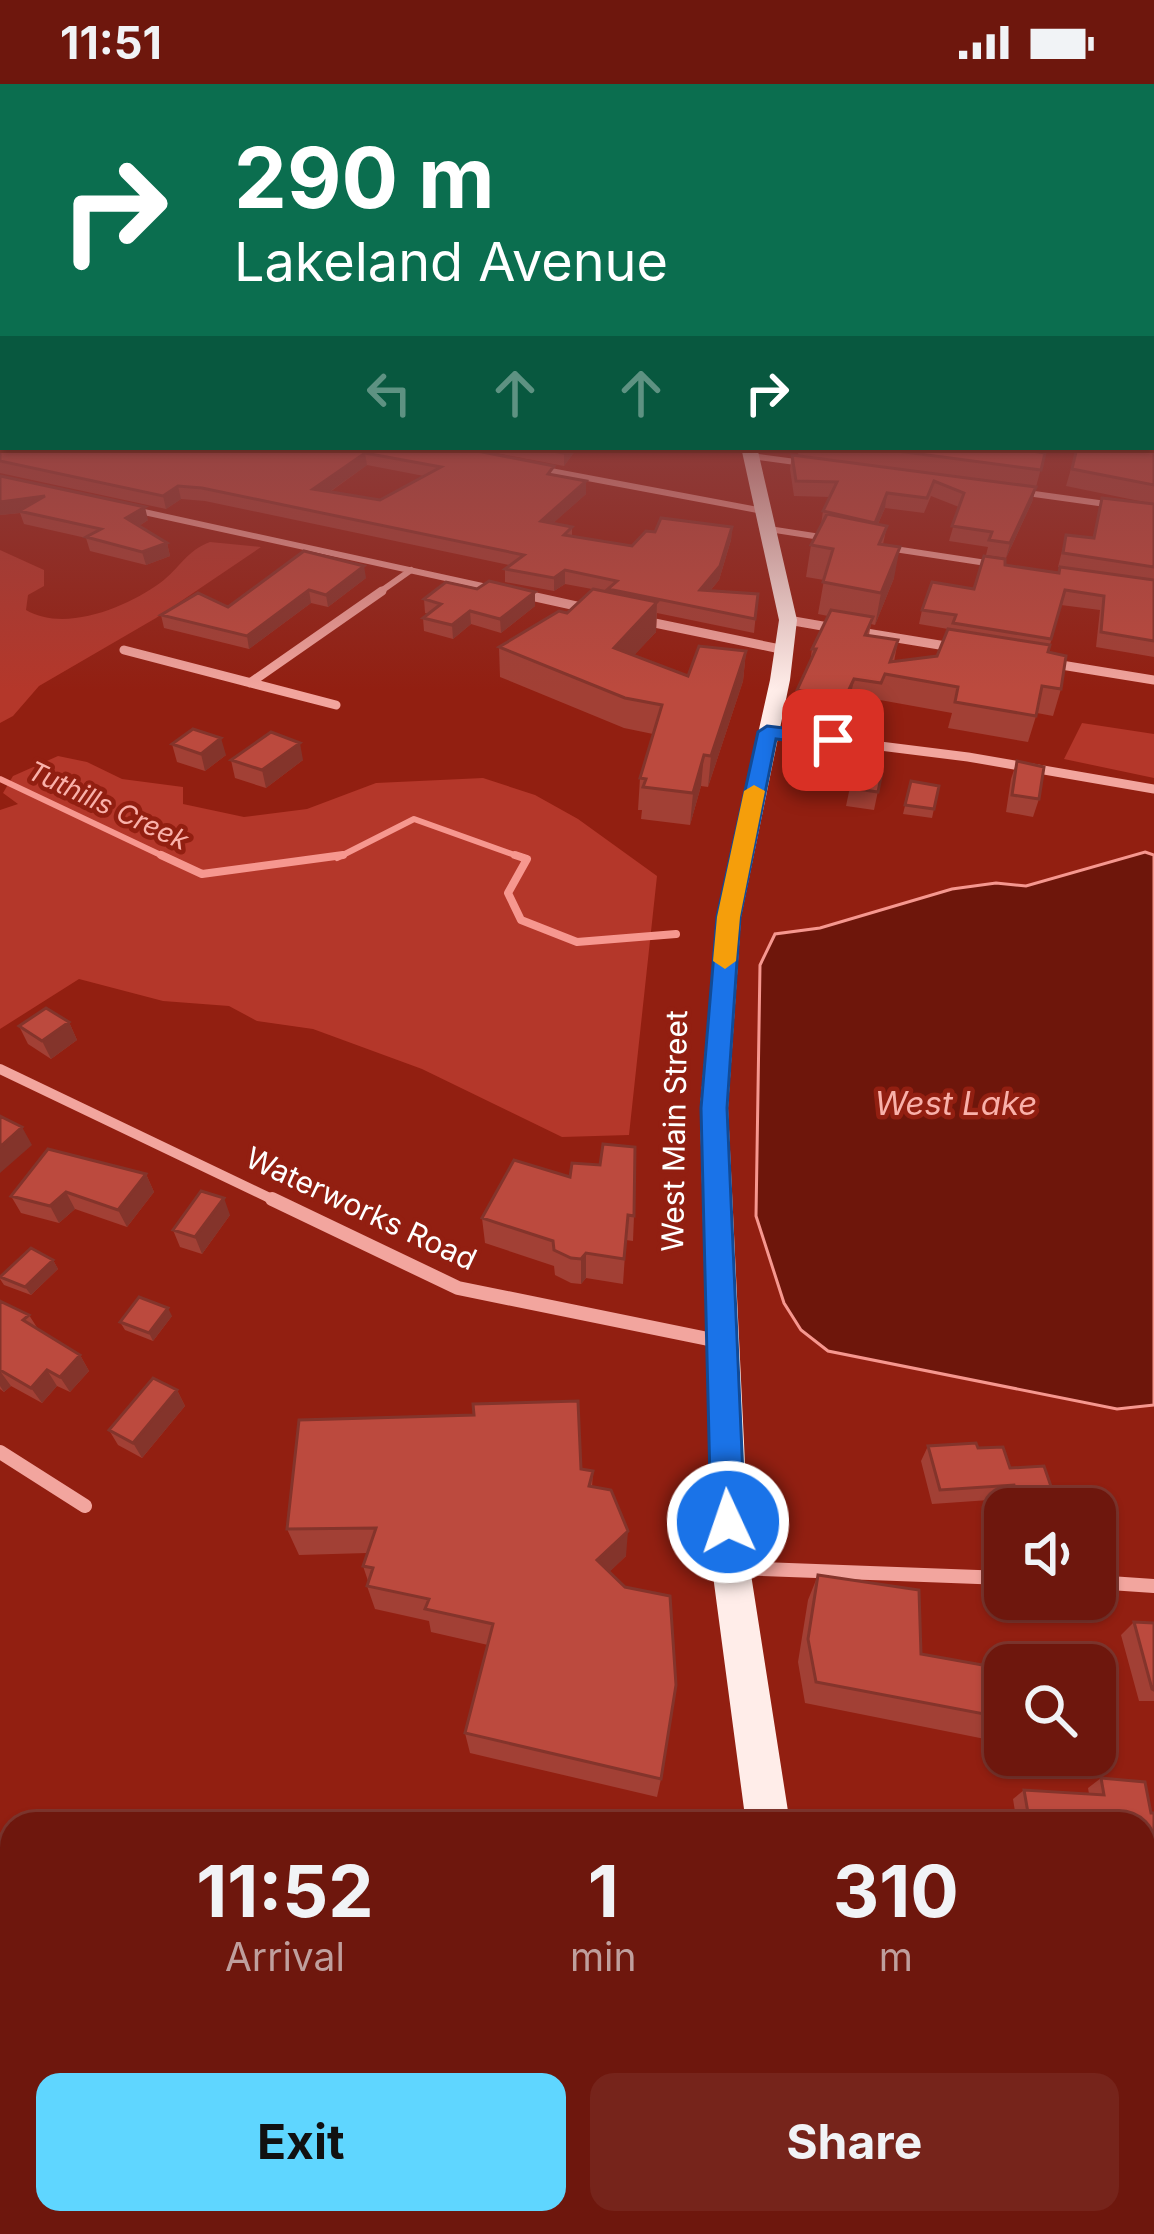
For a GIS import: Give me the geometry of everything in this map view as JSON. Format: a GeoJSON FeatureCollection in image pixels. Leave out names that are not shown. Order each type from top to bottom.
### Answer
{"type":"FeatureCollection","features":[{"type":"Feature","properties":{"kind":"main road","name":"West Main Street"},"geometry":{"type":"LineString","coordinates":[[759,489],[786,635],[729,917],[714,1108],[719,1341],[731,1568],[767,1812]]}},
{"type":"Feature","properties":{"kind":"street"},"geometry":{"type":"LineString","coordinates":[[631,489],[843,541]]}},
{"type":"Feature","properties":{"kind":"street"},"geometry":{"type":"LineString","coordinates":[[1017,491],[1130,507]]}},
{"type":"Feature","properties":{"kind":"street"},"geometry":{"type":"LineString","coordinates":[[112,505],[612,614]]}},
{"type":"Feature","properties":{"kind":"street"},"geometry":{"type":"LineString","coordinates":[[885,547],[1014,568]]}},
{"type":"Feature","properties":{"kind":"street"},"geometry":{"type":"LineString","coordinates":[[250,683],[411,571]]}},
{"type":"Feature","properties":{"kind":"street"},"geometry":{"type":"LineString","coordinates":[[634,618],[971,650]]}},
{"type":"Feature","properties":{"kind":"street"},"geometry":{"type":"LineString","coordinates":[[124,650],[337,705]]}},
{"type":"Feature","properties":{"kind":"street"},"geometry":{"type":"LineString","coordinates":[[1040,661],[1154,680]]}},
{"type":"Feature","properties":{"kind":"street"},"geometry":{"type":"LineString","coordinates":[[767,732],[968,757],[1154,789]]}},
{"type":"Feature","properties":{"kind":"street","name":"Waterworks Road"},"geometry":{"type":"LineString","coordinates":[[0,1069],[458,1288],[719,1341]]}},
{"type":"Feature","properties":{"kind":"street"},"geometry":{"type":"LineString","coordinates":[[0,1452],[85,1506]]}},
{"type":"Feature","properties":{"kind":"street"},"geometry":{"type":"LineString","coordinates":[[731,1568],[984,1577]]}},
{"type":"Feature","properties":{"kind":"street"},"geometry":{"type":"LineString","coordinates":[[1116,1583],[1154,1586]]}},
{"type":"Feature","properties":{"kind":"shaded area"},"geometry":{"type":"Polygon","coordinates":[[[210,542],[261,547],[156,618],[39,686],[13,716],[0,723],[0,550],[44,570],[44,586],[28,595],[26,610],[59,619],[95,614],[131,601],[210,542]]]}},
{"type":"Feature","properties":{"kind":"shaded area"},"geometry":{"type":"Polygon","coordinates":[[[1082,723],[1154,734],[1154,778],[1064,759],[1082,723]]]}},
{"type":"Feature","properties":{"kind":"shaded area"},"geometry":{"type":"Polygon","coordinates":[[[58,756],[87,762],[122,779],[183,787],[183,804],[244,817],[307,809],[376,783],[483,778],[535,795],[578,819],[657,876],[629,1135],[562,1137],[422,1069],[313,1029],[257,1021],[229,1006],[163,1001],[79,979],[0,1029],[0,810],[18,804],[3,793],[13,776],[58,756]]]}},
{"type":"Feature","properties":{"kind":"water","name":"West Lake"},"geometry":{"type":"Polygon","coordinates":[[[1145,852],[1154,855],[1154,1405],[1117,1409],[828,1351],[801,1330],[784,1303],[756,1216],[760,965],[775,934],[820,928],[952,889],[996,883],[1026,886],[1145,852]]]}},
{"type":"Feature","properties":{"kind":"building"},"geometry":{"type":"Polygon","coordinates":[[[0,489],[62,489],[145,507],[126,518],[167,543],[142,552],[86,537],[101,529],[19,511],[45,496],[0,502],[0,489]]]}},
{"type":"Feature","properties":{"kind":"building"},"geometry":{"type":"Polygon","coordinates":[[[132,489],[173,489],[163,496],[132,489]]]}},
{"type":"Feature","properties":{"kind":"building"},"geometry":{"type":"Polygon","coordinates":[[[208,489],[315,489],[380,500],[400,489],[577,489],[541,521],[572,527],[564,535],[632,546],[646,531],[655,532],[661,518],[732,527],[720,566],[700,590],[758,594],[755,619],[608,589],[617,581],[565,570],[554,578],[505,569],[524,555],[208,489]]]}},
{"type":"Feature","properties":{"kind":"building"},"geometry":{"type":"Polygon","coordinates":[[[833,489],[931,489],[927,498],[887,493],[875,523],[823,511],[833,489]]]}},
{"type":"Feature","properties":{"kind":"building"},"geometry":{"type":"Polygon","coordinates":[[[955,489],[1035,489],[1010,543],[989,540],[992,532],[952,526],[964,493],[955,489]]]}},
{"type":"Feature","properties":{"kind":"building"},"geometry":{"type":"Polygon","coordinates":[[[1102,498],[1154,504],[1154,567],[1063,553],[1066,535],[1094,538],[1102,498]]]}},
{"type":"Feature","properties":{"kind":"building"},"geometry":{"type":"Polygon","coordinates":[[[827,514],[887,526],[879,544],[900,547],[881,593],[823,582],[833,549],[811,545],[827,514]]]}},
{"type":"Feature","properties":{"kind":"building"},"geometry":{"type":"Polygon","coordinates":[[[304,551],[364,566],[326,595],[309,590],[247,636],[161,615],[198,593],[228,607],[304,551]]]}},
{"type":"Feature","properties":{"kind":"building"},"geometry":{"type":"Polygon","coordinates":[[[984,556],[1005,559],[1005,565],[1059,573],[1060,567],[1154,580],[1154,641],[1101,632],[1104,596],[1065,590],[1051,639],[953,623],[956,615],[922,610],[932,582],[974,589],[984,556]]]}},
{"type":"Feature","properties":{"kind":"building"},"geometry":{"type":"Polygon","coordinates":[[[489,581],[535,592],[500,619],[470,611],[452,625],[423,618],[441,604],[424,599],[446,582],[477,589],[489,581]]]}},
{"type":"Feature","properties":{"kind":"building"},"geometry":{"type":"Polygon","coordinates":[[[593,589],[657,602],[614,648],[688,676],[699,646],[746,651],[711,756],[704,755],[693,793],[643,787],[646,779],[640,778],[662,705],[625,698],[499,647],[559,611],[567,613],[593,589]]]}},
{"type":"Feature","properties":{"kind":"building"},"geometry":{"type":"Polygon","coordinates":[[[831,610],[873,617],[865,635],[898,640],[890,662],[937,656],[948,629],[1050,645],[1048,652],[1066,656],[1061,689],[1042,686],[1036,716],[955,702],[958,687],[885,674],[881,683],[854,679],[845,698],[797,690],[831,610]]]}},
{"type":"Feature","properties":{"kind":"building"},"geometry":{"type":"Polygon","coordinates":[[[193,729],[221,738],[201,754],[172,744],[193,729]]]}},
{"type":"Feature","properties":{"kind":"building"},"geometry":{"type":"Polygon","coordinates":[[[271,732],[300,743],[262,770],[231,760],[271,732]]]}},
{"type":"Feature","properties":{"kind":"building"},"geometry":{"type":"Polygon","coordinates":[[[1017,761],[1044,767],[1039,799],[1012,795],[1017,761]]]}},
{"type":"Feature","properties":{"kind":"building"},"geometry":{"type":"Polygon","coordinates":[[[854,768],[882,772],[878,792],[850,788],[854,768]]]}},
{"type":"Feature","properties":{"kind":"building"},"geometry":{"type":"Polygon","coordinates":[[[911,781],[939,786],[934,809],[905,805],[911,781]]]}},
{"type":"Feature","properties":{"kind":"building"},"geometry":{"type":"Polygon","coordinates":[[[46,1008],[69,1022],[42,1041],[19,1026],[46,1008]]]}},
{"type":"Feature","properties":{"kind":"building"},"geometry":{"type":"Polygon","coordinates":[[[0,1116],[22,1127],[0,1147],[0,1116]]]}},
{"type":"Feature","properties":{"kind":"building"},"geometry":{"type":"Polygon","coordinates":[[[603,1144],[635,1147],[634,1216],[628,1215],[624,1259],[586,1253],[581,1259],[571,1258],[554,1250],[553,1241],[482,1218],[514,1160],[570,1177],[572,1163],[600,1165],[603,1144]]]}},
{"type":"Feature","properties":{"kind":"building"},"geometry":{"type":"Polygon","coordinates":[[[48,1149],[146,1174],[118,1210],[66,1192],[50,1206],[11,1196],[48,1149]]]}},
{"type":"Feature","properties":{"kind":"building"},"geometry":{"type":"Polygon","coordinates":[[[201,1191],[224,1198],[195,1237],[173,1230],[201,1191]]]}},
{"type":"Feature","properties":{"kind":"building"},"geometry":{"type":"Polygon","coordinates":[[[31,1248],[53,1260],[25,1287],[0,1277],[31,1248]]]}},
{"type":"Feature","properties":{"kind":"building"},"geometry":{"type":"Polygon","coordinates":[[[139,1297],[168,1308],[149,1333],[120,1322],[139,1297]]]}},
{"type":"Feature","properties":{"kind":"building"},"geometry":{"type":"Polygon","coordinates":[[[0,1301],[29,1315],[23,1320],[80,1355],[60,1377],[47,1370],[31,1388],[0,1370],[0,1301]]]}},
{"type":"Feature","properties":{"kind":"building"},"geometry":{"type":"Polygon","coordinates":[[[153,1378],[177,1390],[133,1443],[109,1430],[153,1378]]]}},
{"type":"Feature","properties":{"kind":"building"},"geometry":{"type":"Polygon","coordinates":[[[578,1401],[581,1469],[593,1471],[589,1486],[611,1490],[628,1531],[597,1560],[625,1587],[670,1596],[676,1685],[661,1779],[465,1733],[493,1624],[425,1609],[429,1599],[367,1586],[373,1568],[363,1566],[376,1528],[287,1529],[299,1420],[474,1415],[473,1404],[578,1401]]]}},
{"type":"Feature","properties":{"kind":"building"},"geometry":{"type":"Polygon","coordinates":[[[976,1443],[978,1448],[1003,1447],[1010,1468],[1044,1466],[1052,1488],[1014,1485],[940,1490],[928,1446],[976,1443]]]}},
{"type":"Feature","properties":{"kind":"building"},"geometry":{"type":"Polygon","coordinates":[[[818,1575],[919,1590],[921,1654],[984,1665],[984,1714],[816,1682],[808,1639],[818,1575]]]}},
{"type":"Feature","properties":{"kind":"building"},"geometry":{"type":"Polygon","coordinates":[[[1134,1622],[1154,1623],[1154,1690],[1152,1689],[1134,1622]]]}},
{"type":"Feature","properties":{"kind":"building"},"geometry":{"type":"Polygon","coordinates":[[[1101,1778],[1145,1782],[1151,1812],[1028,1812],[1024,1790],[1104,1795],[1101,1778]]]}},
{"type":"Feature","properties":{"kind":"waterway","name":"Tuthills Creek"},"geometry":{"type":"LineString","coordinates":[[0,779],[167,858]]}},
{"type":"Feature","properties":{"kind":"waterway","name":"Tuthills Creek"},"geometry":{"type":"LineString","coordinates":[[343,855],[414,819],[523,858]]}},
{"type":"Feature","properties":{"kind":"waterway","name":"Tuthills Creek"},"geometry":{"type":"LineString","coordinates":[[161,855],[202,874],[343,855]]}},
{"type":"Feature","properties":{"kind":"waterway","name":"Tuthills Creek"},"geometry":{"type":"LineString","coordinates":[[337,858],[343,855]]}},
{"type":"Feature","properties":{"kind":"waterway","name":"Tuthills Creek"},"geometry":{"type":"LineString","coordinates":[[515,855],[527,859],[508,893],[521,920],[577,942],[676,934]]}},
{"type":"Feature","properties":{"kind":"slow traffic"},"geometry":{"type":"LineString","coordinates":[[725,961],[754,791]]}},
{"type":"Feature","properties":{"kind":"route"},"geometry":{"type":"LineString","coordinates":[[728,1522],[714,1108],[729,917],[767,732],[833,740]]}}]}
